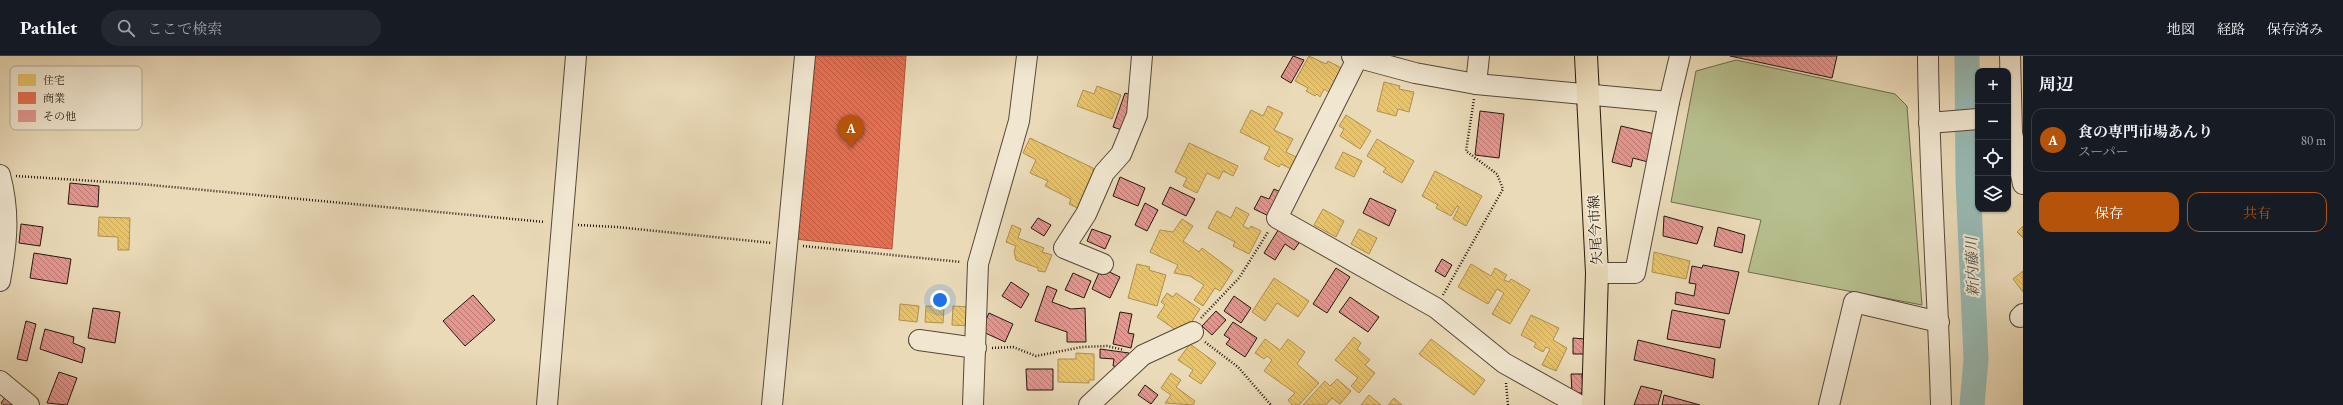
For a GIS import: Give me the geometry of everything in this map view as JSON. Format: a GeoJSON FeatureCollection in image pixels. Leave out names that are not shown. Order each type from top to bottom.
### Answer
{"type":"FeatureCollection","features":[{"type":"Feature","properties":{"kind":"main road","name":"矢尾今市線"},"geometry":{"type":"LineString","coordinates":[[1586,56],[1597,273],[1593,405]]}},
{"type":"Feature","properties":{"kind":"street"},"geometry":{"type":"LineString","coordinates":[[548,405],[576,56]]}},
{"type":"Feature","properties":{"kind":"street"},"geometry":{"type":"LineString","coordinates":[[772,405],[805,56]]}},
{"type":"Feature","properties":{"kind":"street"},"geometry":{"type":"LineString","coordinates":[[973,405],[978,264],[1019,121],[1027,56]]}},
{"type":"Feature","properties":{"kind":"street"},"geometry":{"type":"LineString","coordinates":[[1103,264],[1064,248],[1086,214],[1104,173],[1121,154],[1137,115],[1142,56]]}},
{"type":"Feature","properties":{"kind":"street"},"geometry":{"type":"LineString","coordinates":[[1476,84],[1479,56]]}},
{"type":"Feature","properties":{"kind":"street"},"geometry":{"type":"LineString","coordinates":[[1597,273],[1635,273],[1669,102],[1680,56]]}},
{"type":"Feature","properties":{"kind":"street"},"geometry":{"type":"LineString","coordinates":[[1928,56],[1932,123],[1941,405]]}},
{"type":"Feature","properties":{"kind":"street"},"geometry":{"type":"LineString","coordinates":[[2010,56],[2010,104]]}},
{"type":"Feature","properties":{"kind":"street"},"geometry":{"type":"LineString","coordinates":[[1579,405],[1504,363],[1436,308],[1277,218],[1355,57],[1415,73],[1476,84],[1669,102]]}},
{"type":"Feature","properties":{"kind":"street"},"geometry":{"type":"LineString","coordinates":[[1932,123],[1975,119]]}},
{"type":"Feature","properties":{"kind":"street"},"geometry":{"type":"LineString","coordinates":[[2011,124],[2023,184]]}},
{"type":"Feature","properties":{"kind":"street"},"geometry":{"type":"LineString","coordinates":[[0,281],[8,236],[4,175]]}},
{"type":"Feature","properties":{"kind":"street"},"geometry":{"type":"LineString","coordinates":[[1829,405],[1854,302],[1939,322]]}},
{"type":"Feature","properties":{"kind":"street"},"geometry":{"type":"LineString","coordinates":[[1089,405],[1143,355],[1193,332]]}},
{"type":"Feature","properties":{"kind":"street"},"geometry":{"type":"LineString","coordinates":[[919,340],[976,348]]}},
{"type":"Feature","properties":{"kind":"street"},"geometry":{"type":"LineString","coordinates":[[0,381],[29,405]]}},
{"type":"Feature","properties":{"kind":"path"},"geometry":{"type":"LineString","coordinates":[[1436,308],[1503,189],[1498,174],[1466,151],[1476,84]]}},
{"type":"Feature","properties":{"kind":"path"},"geometry":{"type":"LineString","coordinates":[[4,175],[140,184],[562,224]]}},
{"type":"Feature","properties":{"kind":"path"},"geometry":{"type":"LineString","coordinates":[[1271,405],[1238,367],[1193,332],[1202,316],[1239,278],[1277,218]]}},
{"type":"Feature","properties":{"kind":"path"},"geometry":{"type":"LineString","coordinates":[[976,348],[1013,347],[1036,356],[1082,347],[1107,346],[1143,355]]}},
{"type":"Feature","properties":{"kind":"green space"},"geometry":{"type":"Polygon","coordinates":[[[1736,60],[1895,94],[1907,106],[1922,305],[1748,272],[1761,220],[1671,202],[1696,71],[1736,60]]]}},
{"type":"Feature","properties":{"kind":"building: 住宅"},"geometry":{"type":"Polygon","coordinates":[[[1309,56],[1326,64],[1328,61],[1347,71],[1334,95],[1324,89],[1320,97],[1317,94],[1315,96],[1306,91],[1308,88],[1295,81],[1309,56]]]}},
{"type":"Feature","properties":{"kind":"building: 住宅"},"geometry":{"type":"Polygon","coordinates":[[[1384,82],[1400,86],[1399,89],[1414,92],[1409,112],[1398,109],[1396,116],[1377,111],[1384,82]]]}},
{"type":"Feature","properties":{"kind":"building: 住宅"},"geometry":{"type":"Polygon","coordinates":[[[1097,86],[1121,95],[1112,119],[1077,106],[1083,90],[1094,94],[1097,86]]]}},
{"type":"Feature","properties":{"kind":"building: 住宅"},"geometry":{"type":"Polygon","coordinates":[[[1268,106],[1283,113],[1274,130],[1293,139],[1286,152],[1298,158],[1293,170],[1281,164],[1279,167],[1264,159],[1270,147],[1240,132],[1251,110],[1263,116],[1268,106]]]}},
{"type":"Feature","properties":{"kind":"building: 住宅"},"geometry":{"type":"Polygon","coordinates":[[[1346,115],[1371,131],[1360,149],[1340,136],[1344,129],[1339,126],[1346,115]]]}},
{"type":"Feature","properties":{"kind":"building: 住宅"},"geometry":{"type":"Polygon","coordinates":[[[1030,138],[1093,168],[1096,181],[1082,210],[1069,204],[1071,199],[1045,186],[1048,181],[1030,173],[1036,160],[1023,153],[1030,138]]]}},
{"type":"Feature","properties":{"kind":"building: 住宅"},"geometry":{"type":"Polygon","coordinates":[[[1377,139],[1414,161],[1402,183],[1383,172],[1386,168],[1367,156],[1377,139]]]}},
{"type":"Feature","properties":{"kind":"building: 住宅"},"geometry":{"type":"Polygon","coordinates":[[[1189,143],[1238,166],[1233,176],[1223,171],[1219,179],[1207,173],[1197,193],[1183,186],[1187,178],[1175,172],[1189,143]]]}},
{"type":"Feature","properties":{"kind":"building: 住宅"},"geometry":{"type":"Polygon","coordinates":[[[1343,152],[1362,161],[1354,177],[1335,168],[1343,152]]]}},
{"type":"Feature","properties":{"kind":"building: 住宅"},"geometry":{"type":"Polygon","coordinates":[[[1435,171],[1482,196],[1466,226],[1453,219],[1459,207],[1457,206],[1451,216],[1436,208],[1438,205],[1422,196],[1435,171]]]}},
{"type":"Feature","properties":{"kind":"building: 住宅"},"geometry":{"type":"Polygon","coordinates":[[[1236,207],[1249,214],[1243,226],[1249,229],[1251,226],[1261,231],[1249,254],[1233,246],[1235,242],[1208,228],[1217,211],[1231,218],[1236,207]]]}},
{"type":"Feature","properties":{"kind":"building: 住宅"},"geometry":{"type":"Polygon","coordinates":[[[1323,209],[1344,221],[1336,237],[1314,225],[1323,209]]]}},
{"type":"Feature","properties":{"kind":"building: 住宅"},"geometry":{"type":"Polygon","coordinates":[[[99,217],[130,218],[129,250],[118,250],[118,237],[98,236],[99,217]]]}},
{"type":"Feature","properties":{"kind":"building: 住宅"},"geometry":{"type":"Polygon","coordinates":[[[1182,219],[1193,226],[1183,241],[1199,252],[1202,248],[1233,271],[1220,291],[1215,288],[1203,306],[1194,300],[1204,285],[1190,276],[1174,273],[1178,265],[1150,252],[1160,230],[1173,232],[1182,219]]]}},
{"type":"Feature","properties":{"kind":"building: 住宅"},"geometry":{"type":"Polygon","coordinates":[[[1012,225],[1021,229],[1018,238],[1044,248],[1042,252],[1052,255],[1045,272],[1038,271],[1038,268],[1016,260],[1014,251],[1016,246],[1006,242],[1012,225]]]}},
{"type":"Feature","properties":{"kind":"building: 住宅"},"geometry":{"type":"Polygon","coordinates":[[[2023,226],[2023,238],[2017,232],[2023,226]]]}},
{"type":"Feature","properties":{"kind":"building: 住宅"},"geometry":{"type":"Polygon","coordinates":[[[1359,229],[1377,238],[1369,254],[1351,244],[1359,229]]]}},
{"type":"Feature","properties":{"kind":"building: 住宅"},"geometry":{"type":"Polygon","coordinates":[[[1654,252],[1690,261],[1686,279],[1652,272],[1654,252]]]}},
{"type":"Feature","properties":{"kind":"building: 住宅"},"geometry":{"type":"Polygon","coordinates":[[[1137,264],[1150,267],[1149,270],[1166,275],[1157,306],[1128,298],[1137,264]]]}},
{"type":"Feature","properties":{"kind":"building: 住宅"},"geometry":{"type":"Polygon","coordinates":[[[1471,264],[1491,276],[1495,268],[1507,275],[1504,280],[1509,282],[1511,279],[1530,290],[1510,324],[1492,314],[1504,293],[1497,289],[1488,304],[1458,287],[1471,264]]]}},
{"type":"Feature","properties":{"kind":"building: 住宅"},"geometry":{"type":"Polygon","coordinates":[[[2023,271],[2023,292],[2013,279],[2023,271]]]}},
{"type":"Feature","properties":{"kind":"building: 住宅"},"geometry":{"type":"Polygon","coordinates":[[[1274,278],[1309,301],[1298,317],[1277,303],[1265,321],[1252,312],[1274,278]]]}},
{"type":"Feature","properties":{"kind":"building: 住宅"},"geometry":{"type":"Polygon","coordinates":[[[1167,293],[1173,297],[1176,293],[1200,309],[1183,335],[1157,317],[1165,305],[1161,302],[1167,293]]]}},
{"type":"Feature","properties":{"kind":"building: 住宅"},"geometry":{"type":"Polygon","coordinates":[[[900,304],[919,306],[917,322],[899,320],[900,304]]]}},
{"type":"Feature","properties":{"kind":"building: 住宅"},"geometry":{"type":"Polygon","coordinates":[[[926,306],[944,307],[943,323],[925,322],[926,306]]]}},
{"type":"Feature","properties":{"kind":"building: 住宅"},"geometry":{"type":"Polygon","coordinates":[[[953,306],[970,307],[970,326],[952,325],[953,306]]]}},
{"type":"Feature","properties":{"kind":"building: 住宅"},"geometry":{"type":"Polygon","coordinates":[[[1531,315],[1559,328],[1553,340],[1567,348],[1556,371],[1542,365],[1550,349],[1546,347],[1543,352],[1534,347],[1536,343],[1521,335],[1531,315]]]}},
{"type":"Feature","properties":{"kind":"building: 住宅"},"geometry":{"type":"Polygon","coordinates":[[[1354,337],[1361,343],[1357,349],[1370,360],[1365,365],[1375,373],[1359,393],[1351,386],[1358,378],[1335,360],[1354,337]]]}},
{"type":"Feature","properties":{"kind":"building: 住宅"},"geometry":{"type":"Polygon","coordinates":[[[1265,339],[1280,350],[1288,339],[1305,352],[1297,364],[1319,383],[1299,405],[1292,405],[1288,400],[1295,393],[1264,371],[1272,360],[1267,356],[1264,359],[1255,353],[1265,339]]]}},
{"type":"Feature","properties":{"kind":"building: 住宅"},"geometry":{"type":"Polygon","coordinates":[[[1431,339],[1485,380],[1474,395],[1419,354],[1431,339]]]}},
{"type":"Feature","properties":{"kind":"building: 住宅"},"geometry":{"type":"Polygon","coordinates":[[[1190,344],[1216,363],[1201,384],[1189,376],[1193,370],[1178,360],[1190,344]]]}},
{"type":"Feature","properties":{"kind":"building: 住宅"},"geometry":{"type":"Polygon","coordinates":[[[1076,353],[1094,354],[1094,380],[1089,380],[1089,383],[1058,382],[1058,359],[1076,359],[1076,353]]]}},
{"type":"Feature","properties":{"kind":"building: 住宅"},"geometry":{"type":"Polygon","coordinates":[[[1171,373],[1181,380],[1176,387],[1195,401],[1193,405],[1165,403],[1171,395],[1161,388],[1171,373]]]}},
{"type":"Feature","properties":{"kind":"building: 住宅"},"geometry":{"type":"Polygon","coordinates":[[[1337,379],[1351,391],[1340,404],[1332,398],[1326,405],[1303,405],[1325,381],[1330,386],[1337,379]]]}},
{"type":"Feature","properties":{"kind":"building: 住宅"},"geometry":{"type":"Polygon","coordinates":[[[1369,395],[1381,405],[1361,405],[1369,395]]]}},
{"type":"Feature","properties":{"kind":"building: 住宅"},"geometry":{"type":"Polygon","coordinates":[[[1394,398],[1402,405],[1388,405],[1394,398]]]}},
{"type":"Feature","properties":{"kind":"building: 商業"},"geometry":{"type":"Polygon","coordinates":[[[813,56],[906,56],[892,249],[794,239],[813,56]]]}},
{"type":"Feature","properties":{"kind":"building: その他"},"geometry":{"type":"Polygon","coordinates":[[[1293,56],[1304,60],[1291,83],[1281,77],[1293,56]]]}},
{"type":"Feature","properties":{"kind":"building: その他"},"geometry":{"type":"Polygon","coordinates":[[[1730,56],[1837,56],[1832,78],[1730,56]]]}},
{"type":"Feature","properties":{"kind":"building: その他"},"geometry":{"type":"Polygon","coordinates":[[[1125,93],[1137,97],[1125,131],[1113,127],[1125,93]]]}},
{"type":"Feature","properties":{"kind":"building: その他"},"geometry":{"type":"Polygon","coordinates":[[[1480,111],[1504,114],[1499,158],[1475,155],[1480,111]]]}},
{"type":"Feature","properties":{"kind":"building: その他"},"geometry":{"type":"Polygon","coordinates":[[[1621,126],[1655,134],[1648,162],[1633,158],[1631,167],[1612,162],[1621,126]]]}},
{"type":"Feature","properties":{"kind":"building: その他"},"geometry":{"type":"Polygon","coordinates":[[[1120,177],[1145,188],[1138,206],[1113,196],[1120,177]]]}},
{"type":"Feature","properties":{"kind":"building: その他"},"geometry":{"type":"Polygon","coordinates":[[[70,183],[99,186],[98,207],[68,204],[70,183]]]}},
{"type":"Feature","properties":{"kind":"building: その他"},"geometry":{"type":"Polygon","coordinates":[[[1170,187],[1195,199],[1186,216],[1162,204],[1170,187]]]}},
{"type":"Feature","properties":{"kind":"building: その他"},"geometry":{"type":"Polygon","coordinates":[[[1274,189],[1283,193],[1271,217],[1254,209],[1261,196],[1269,199],[1274,189]]]}},
{"type":"Feature","properties":{"kind":"building: その他"},"geometry":{"type":"Polygon","coordinates":[[[1370,198],[1396,210],[1389,226],[1363,213],[1370,198]]]}},
{"type":"Feature","properties":{"kind":"building: その他"},"geometry":{"type":"Polygon","coordinates":[[[1145,203],[1158,210],[1147,231],[1135,225],[1145,203]]]}},
{"type":"Feature","properties":{"kind":"building: その他"},"geometry":{"type":"Polygon","coordinates":[[[1664,216],[1703,227],[1697,244],[1663,236],[1664,216]]]}},
{"type":"Feature","properties":{"kind":"building: その他"},"geometry":{"type":"Polygon","coordinates":[[[1038,218],[1051,225],[1044,236],[1031,228],[1038,218]]]}},
{"type":"Feature","properties":{"kind":"building: その他"},"geometry":{"type":"Polygon","coordinates":[[[21,224],[43,227],[40,246],[19,243],[21,224]]]}},
{"type":"Feature","properties":{"kind":"building: その他"},"geometry":{"type":"Polygon","coordinates":[[[1280,227],[1301,240],[1294,250],[1285,244],[1275,260],[1264,253],[1280,227]]]}},
{"type":"Feature","properties":{"kind":"building: その他"},"geometry":{"type":"Polygon","coordinates":[[[1718,227],[1745,235],[1742,253],[1714,246],[1718,227]]]}},
{"type":"Feature","properties":{"kind":"building: その他"},"geometry":{"type":"Polygon","coordinates":[[[1092,229],[1111,236],[1105,249],[1087,241],[1092,229]]]}},
{"type":"Feature","properties":{"kind":"building: その他"},"geometry":{"type":"Polygon","coordinates":[[[34,253],[71,259],[67,284],[30,278],[34,253]]]}},
{"type":"Feature","properties":{"kind":"building: その他"},"geometry":{"type":"Polygon","coordinates":[[[1442,259],[1452,265],[1445,277],[1435,271],[1442,259]]]}},
{"type":"Feature","properties":{"kind":"building: その他"},"geometry":{"type":"Polygon","coordinates":[[[1703,265],[1739,272],[1729,314],[1675,304],[1676,292],[1694,296],[1696,284],[1689,283],[1692,266],[1702,268],[1703,265]]]}},
{"type":"Feature","properties":{"kind":"building: その他"},"geometry":{"type":"Polygon","coordinates":[[[1101,268],[1120,277],[1110,298],[1092,289],[1101,268]]]}},
{"type":"Feature","properties":{"kind":"building: その他"},"geometry":{"type":"Polygon","coordinates":[[[1336,268],[1350,277],[1327,313],[1313,304],[1336,268]]]}},
{"type":"Feature","properties":{"kind":"building: その他"},"geometry":{"type":"Polygon","coordinates":[[[1073,273],[1091,281],[1084,298],[1065,290],[1073,273]]]}},
{"type":"Feature","properties":{"kind":"building: その他"},"geometry":{"type":"Polygon","coordinates":[[[1011,282],[1029,294],[1021,308],[1002,296],[1011,282]]]}},
{"type":"Feature","properties":{"kind":"building: その他"},"geometry":{"type":"Polygon","coordinates":[[[1047,286],[1057,290],[1052,302],[1071,309],[1085,308],[1086,342],[1067,342],[1067,332],[1035,321],[1047,286]]]}},
{"type":"Feature","properties":{"kind":"building: その他"},"geometry":{"type":"Polygon","coordinates":[[[473,295],[495,320],[465,346],[443,321],[473,295]]]}},
{"type":"Feature","properties":{"kind":"building: その他"},"geometry":{"type":"Polygon","coordinates":[[[1234,296],[1251,308],[1241,323],[1224,311],[1234,296]]]}},
{"type":"Feature","properties":{"kind":"building: その他"},"geometry":{"type":"Polygon","coordinates":[[[1350,297],[1379,317],[1368,332],[1339,312],[1350,297]]]}},
{"type":"Feature","properties":{"kind":"building: その他"},"geometry":{"type":"Polygon","coordinates":[[[93,308],[120,312],[115,343],[88,338],[93,308]]]}},
{"type":"Feature","properties":{"kind":"building: その他"},"geometry":{"type":"Polygon","coordinates":[[[1672,310],[1725,320],[1720,348],[1667,339],[1672,310]]]}},
{"type":"Feature","properties":{"kind":"building: その他"},"geometry":{"type":"Polygon","coordinates":[[[1216,311],[1226,320],[1212,335],[1202,326],[1216,311]]]}},
{"type":"Feature","properties":{"kind":"building: その他"},"geometry":{"type":"Polygon","coordinates":[[[1120,312],[1132,314],[1128,333],[1134,334],[1131,348],[1113,344],[1120,312]]]}},
{"type":"Feature","properties":{"kind":"building: その他"},"geometry":{"type":"Polygon","coordinates":[[[989,313],[1013,324],[1005,342],[981,331],[989,313]]]}},
{"type":"Feature","properties":{"kind":"building: その他"},"geometry":{"type":"Polygon","coordinates":[[[26,321],[36,324],[27,361],[17,359],[26,321]]]}},
{"type":"Feature","properties":{"kind":"building: その他"},"geometry":{"type":"Polygon","coordinates":[[[1233,322],[1257,338],[1245,357],[1226,344],[1230,339],[1224,335],[1233,322]]]}},
{"type":"Feature","properties":{"kind":"building: その他"},"geometry":{"type":"Polygon","coordinates":[[[45,329],[74,337],[73,343],[85,348],[82,363],[40,349],[45,329]]]}},
{"type":"Feature","properties":{"kind":"building: その他"},"geometry":{"type":"Polygon","coordinates":[[[1573,338],[1585,339],[1585,354],[1573,354],[1573,338]]]}},
{"type":"Feature","properties":{"kind":"building: その他"},"geometry":{"type":"Polygon","coordinates":[[[1638,340],[1715,359],[1713,378],[1634,360],[1638,340]]]}},
{"type":"Feature","properties":{"kind":"building: その他"},"geometry":{"type":"Polygon","coordinates":[[[1100,349],[1129,353],[1128,363],[1121,361],[1120,367],[1113,366],[1114,359],[1100,358],[1100,349]]]}},
{"type":"Feature","properties":{"kind":"building: その他"},"geometry":{"type":"Polygon","coordinates":[[[1026,369],[1053,369],[1053,390],[1027,390],[1026,369]]]}},
{"type":"Feature","properties":{"kind":"building: その他"},"geometry":{"type":"Polygon","coordinates":[[[59,372],[77,378],[67,405],[47,403],[59,372]]]}},
{"type":"Feature","properties":{"kind":"building: その他"},"geometry":{"type":"Polygon","coordinates":[[[1571,374],[1582,374],[1583,393],[1572,393],[1571,374]]]}},
{"type":"Feature","properties":{"kind":"building: その他"},"geometry":{"type":"Polygon","coordinates":[[[1145,385],[1158,395],[1151,404],[1138,395],[1145,385]]]}},
{"type":"Feature","properties":{"kind":"building: その他"},"geometry":{"type":"Polygon","coordinates":[[[1641,386],[1662,391],[1658,405],[1634,405],[1641,386]]]}},
{"type":"Feature","properties":{"kind":"building: その他"},"geometry":{"type":"Polygon","coordinates":[[[7,395],[20,405],[4,405],[1,403],[7,395]]]}},
{"type":"Feature","properties":{"kind":"building: その他"},"geometry":{"type":"Polygon","coordinates":[[[1664,395],[1700,405],[1662,405],[1664,395]]]}},
{"type":"Feature","properties":{"kind":"waterway","name":"新内藤川"},"geometry":{"type":"LineString","coordinates":[[1967,56],[1968,180],[1976,359],[1972,405]]}},
{"type":"Feature","properties":{"kind":"waterway"},"geometry":{"type":"LineString","coordinates":[[1968,170],[1975,171]]}},
{"type":"Feature","properties":{"kind":"place","name":"食の専門市場あんり"},"geometry":{"type":"Point","coordinates":[851,148]}}]}
